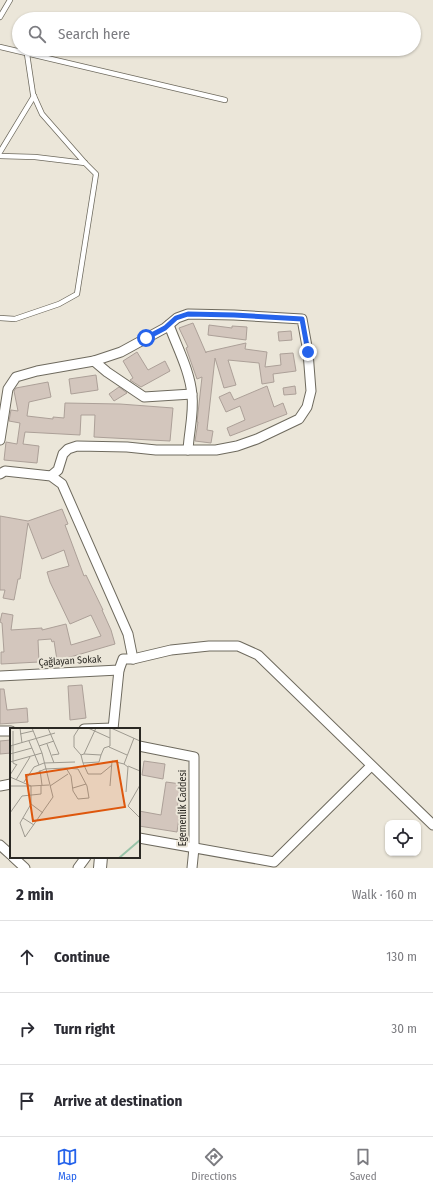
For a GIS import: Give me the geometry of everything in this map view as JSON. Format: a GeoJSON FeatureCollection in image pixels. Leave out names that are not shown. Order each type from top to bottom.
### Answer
{"type":"FeatureCollection","features":[{"type":"Feature","properties":{"kind":"street"},"geometry":{"type":"LineString","coordinates":[[0,440],[8,389],[16,376],[94,361],[121,352],[169,324],[176,318],[188,314],[302,319],[308,352],[311,391],[307,407],[300,418],[257,439],[238,446],[216,450],[156,450],[127,447],[77,446],[68,449],[63,454],[58,470],[51,476]]}},
{"type":"Feature","properties":{"kind":"street"},"geometry":{"type":"LineString","coordinates":[[169,324],[189,377],[192,394],[193,409],[188,450]]}},
{"type":"Feature","properties":{"kind":"street"},"geometry":{"type":"LineString","coordinates":[[94,361],[106,372],[144,397],[192,394]]}},
{"type":"Feature","properties":{"kind":"street"},"geometry":{"type":"LineString","coordinates":[[0,474],[5,471],[51,476],[62,484],[128,634],[133,659]]}},
{"type":"Feature","properties":{"kind":"street"},"geometry":{"type":"LineString","coordinates":[[113,728],[119,670],[124,659],[133,659],[171,650],[209,646],[238,646],[258,655],[433,825]]}},
{"type":"Feature","properties":{"kind":"street","name":"Çağlayan Sokak"},"geometry":{"type":"LineString","coordinates":[[0,676],[119,670]]}},
{"type":"Feature","properties":{"kind":"street"},"geometry":{"type":"LineString","coordinates":[[0,732],[10,731]]}},
{"type":"Feature","properties":{"kind":"street","name":"Egemenlik Caddesi"},"geometry":{"type":"LineString","coordinates":[[140,746],[194,757],[194,848],[192,868]]}},
{"type":"Feature","properties":{"kind":"street"},"geometry":{"type":"LineString","coordinates":[[140,838],[278,865],[371,766]]}},
{"type":"Feature","properties":{"kind":"street"},"geometry":{"type":"LineString","coordinates":[[0,846],[10,854]]}},
{"type":"Feature","properties":{"kind":"street"},"geometry":{"type":"LineString","coordinates":[[14,858],[25,868]]}},
{"type":"Feature","properties":{"kind":"street"},"geometry":{"type":"LineString","coordinates":[[78,868],[85,858]]}},
{"type":"Feature","properties":{"kind":"street"},"geometry":{"type":"LineString","coordinates":[[100,868],[101,858]]}},
{"type":"Feature","properties":{"kind":"lane"},"geometry":{"type":"LineString","coordinates":[[0,17],[10,0]]}},
{"type":"Feature","properties":{"kind":"lane"},"geometry":{"type":"LineString","coordinates":[[0,48],[12,51]]}},
{"type":"Feature","properties":{"kind":"lane"},"geometry":{"type":"LineString","coordinates":[[0,318],[15,319],[59,304],[77,294],[96,174],[42,114],[34,96],[27,56]]}},
{"type":"Feature","properties":{"kind":"lane"},"geometry":{"type":"LineString","coordinates":[[36,56],[225,100]]}},
{"type":"Feature","properties":{"kind":"lane"},"geometry":{"type":"LineString","coordinates":[[0,152],[34,96]]}},
{"type":"Feature","properties":{"kind":"lane"},"geometry":{"type":"LineString","coordinates":[[0,156],[35,157],[85,163]]}},
{"type":"Feature","properties":{"kind":"building"},"geometry":{"type":"Polygon","coordinates":[[[193,323],[206,353],[246,343],[245,349],[267,352],[265,367],[281,365],[280,354],[293,353],[296,371],[273,374],[274,382],[262,384],[259,363],[228,360],[236,385],[224,388],[215,358],[207,430],[213,431],[211,443],[195,441],[202,377],[197,379],[186,348],[188,347],[179,328],[193,323]]]}},
{"type":"Feature","properties":{"kind":"building"},"geometry":{"type":"Polygon","coordinates":[[[209,325],[232,328],[232,326],[247,327],[246,340],[208,335],[209,325]]]}},
{"type":"Feature","properties":{"kind":"building"},"geometry":{"type":"Polygon","coordinates":[[[291,331],[292,340],[279,341],[278,332],[291,331]]]}},
{"type":"Feature","properties":{"kind":"building"},"geometry":{"type":"Polygon","coordinates":[[[137,352],[148,370],[165,361],[170,371],[141,387],[130,380],[133,378],[123,361],[137,352]]]}},
{"type":"Feature","properties":{"kind":"building"},"geometry":{"type":"Polygon","coordinates":[[[96,375],[98,390],[71,394],[69,379],[96,375]]]}},
{"type":"Feature","properties":{"kind":"building"},"geometry":{"type":"Polygon","coordinates":[[[48,382],[51,397],[29,402],[27,416],[53,419],[53,417],[64,418],[65,403],[120,404],[173,408],[170,441],[94,437],[95,415],[81,415],[80,435],[25,432],[23,444],[39,446],[37,463],[4,460],[6,442],[17,444],[20,423],[9,421],[11,410],[18,411],[14,391],[16,388],[48,382]]]}},
{"type":"Feature","properties":{"kind":"building"},"geometry":{"type":"Polygon","coordinates":[[[267,386],[274,407],[283,403],[287,414],[230,436],[227,428],[245,420],[240,406],[226,412],[219,397],[230,392],[234,400],[267,386]]]}},
{"type":"Feature","properties":{"kind":"building"},"geometry":{"type":"Polygon","coordinates":[[[295,386],[296,394],[284,395],[283,388],[295,386]]]}},
{"type":"Feature","properties":{"kind":"building"},"geometry":{"type":"Polygon","coordinates":[[[119,387],[127,393],[114,401],[109,394],[119,387]]]}},
{"type":"Feature","properties":{"kind":"building"},"geometry":{"type":"Polygon","coordinates":[[[62,509],[68,524],[65,525],[84,576],[86,575],[103,610],[115,644],[57,660],[54,641],[52,642],[51,639],[38,640],[39,662],[1,664],[1,652],[4,652],[2,623],[0,622],[2,613],[13,615],[11,630],[42,628],[42,630],[66,624],[71,645],[101,636],[91,615],[70,624],[50,582],[47,572],[69,566],[64,550],[42,559],[28,523],[20,579],[18,579],[14,600],[3,598],[5,590],[0,590],[0,516],[28,521],[62,509]]]}},
{"type":"Feature","properties":{"kind":"building"},"geometry":{"type":"Polygon","coordinates":[[[82,685],[86,718],[70,720],[68,686],[82,685]]]}},
{"type":"Feature","properties":{"kind":"building"},"geometry":{"type":"Polygon","coordinates":[[[0,689],[4,689],[7,710],[27,708],[28,722],[0,724],[0,689]]]}},
{"type":"Feature","properties":{"kind":"building"},"geometry":{"type":"Polygon","coordinates":[[[10,740],[10,753],[0,754],[0,741],[10,740]]]}},
{"type":"Feature","properties":{"kind":"building"},"geometry":{"type":"Polygon","coordinates":[[[144,761],[165,764],[163,779],[142,775],[144,761]]]}},
{"type":"Feature","properties":{"kind":"building"},"geometry":{"type":"Polygon","coordinates":[[[166,782],[181,784],[177,810],[180,811],[177,832],[140,826],[140,811],[161,815],[166,782]]]}},
{"type":"Feature","properties":{"kind":"route"},"geometry":{"type":"LineString","coordinates":[[146,338],[165,328],[176,318],[188,314],[302,319],[308,352]]}}]}
